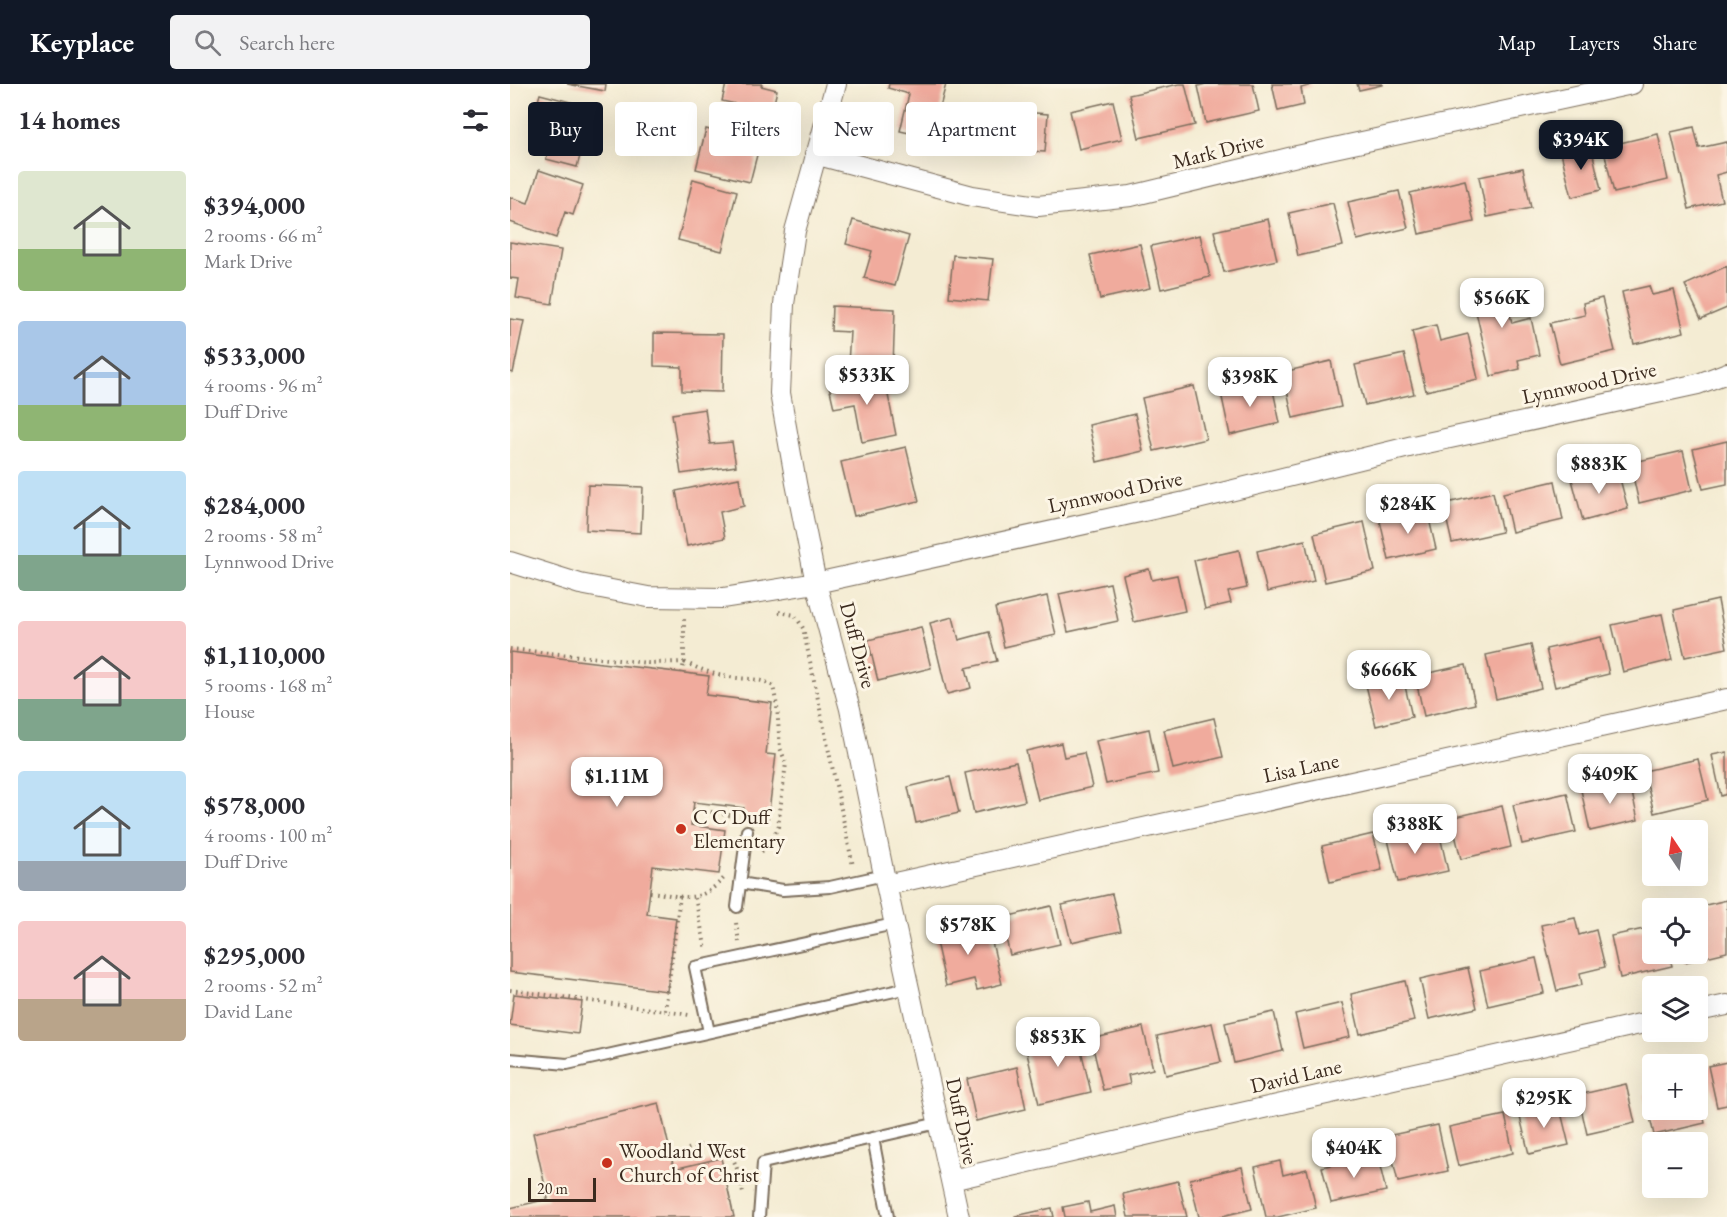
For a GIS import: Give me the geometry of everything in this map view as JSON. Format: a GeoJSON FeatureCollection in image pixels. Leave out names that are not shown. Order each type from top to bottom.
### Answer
{"type":"FeatureCollection","features":[{"type":"Feature","properties":{"kind":"street","name":"Duff Drive"},"geometry":{"type":"LineString","coordinates":[[831,102],[836,84]]}},
{"type":"Feature","properties":{"kind":"street","name":"Mark Drive"},"geometry":{"type":"LineString","coordinates":[[822,156],[972,196],[1038,206],[1131,196],[1297,156],[1632,84]]}},
{"type":"Feature","properties":{"kind":"street","name":"Duff Drive"},"geometry":{"type":"LineString","coordinates":[[814,156],[795,231],[784,304],[780,393],[816,583],[850,709],[894,924],[959,1217]]}},
{"type":"Feature","properties":{"kind":"street","name":"Lynnwood Drive"},"geometry":{"type":"LineString","coordinates":[[511,566],[580,584],[648,597],[723,598],[816,583],[1185,502],[1413,446],[1698,384],[1727,373]]}},
{"type":"Feature","properties":{"kind":"street","name":"Lisa Lane"},"geometry":{"type":"LineString","coordinates":[[885,880],[1727,699]]}},
{"type":"Feature","properties":{"kind":"street"},"geometry":{"type":"LineString","coordinates":[[1708,1009],[1727,1005]]}},
{"type":"Feature","properties":{"kind":"street","name":"David Lane"},"geometry":{"type":"LineString","coordinates":[[951,1180],[1642,1023]]}},
{"type":"Feature","properties":{"kind":"lane"},"geometry":{"type":"LineString","coordinates":[[737,908],[747,831]]}},
{"type":"Feature","properties":{"kind":"lane"},"geometry":{"type":"LineString","coordinates":[[740,883],[783,890],[830,887],[856,881],[885,880]]}},
{"type":"Feature","properties":{"kind":"lane"},"geometry":{"type":"LineString","coordinates":[[709,1032],[695,967],[894,924]]}},
{"type":"Feature","properties":{"kind":"lane"},"geometry":{"type":"LineString","coordinates":[[510,1059],[567,1064],[908,988]]}},
{"type":"Feature","properties":{"kind":"lane"},"geometry":{"type":"LineString","coordinates":[[759,1217],[763,1163],[938,1123]]}},
{"type":"Feature","properties":{"kind":"lane"},"geometry":{"type":"LineString","coordinates":[[873,1138],[888,1217]]}},
{"type":"Feature","properties":{"kind":"path"},"geometry":{"type":"LineString","coordinates":[[771,613],[782,611],[795,615],[802,628],[856,881]]}},
{"type":"Feature","properties":{"kind":"path"},"geometry":{"type":"LineString","coordinates":[[672,619],[693,619]]}},
{"type":"Feature","properties":{"kind":"path"},"geometry":{"type":"LineString","coordinates":[[682,673],[684,619]]}},
{"type":"Feature","properties":{"kind":"path"},"geometry":{"type":"LineString","coordinates":[[510,649],[648,663],[684,662],[706,672],[764,680],[773,686],[780,748],[786,763],[778,827],[768,847],[753,858],[743,861]]}},
{"type":"Feature","properties":{"kind":"path"},"geometry":{"type":"LineString","coordinates":[[693,810],[734,816],[733,823]]}},
{"type":"Feature","properties":{"kind":"path"},"geometry":{"type":"LineString","coordinates":[[650,892],[695,898],[716,887],[726,876]]}},
{"type":"Feature","properties":{"kind":"path"},"geometry":{"type":"LineString","coordinates":[[665,1011],[680,896]]}},
{"type":"Feature","properties":{"kind":"path"},"geometry":{"type":"LineString","coordinates":[[695,898],[709,964]]}},
{"type":"Feature","properties":{"kind":"path"},"geometry":{"type":"LineString","coordinates":[[737,908],[736,927],[742,957]]}},
{"type":"Feature","properties":{"kind":"path"},"geometry":{"type":"LineString","coordinates":[[510,990],[694,1016],[705,1014]]}},
{"type":"Feature","properties":{"kind":"path"},"geometry":{"type":"LineString","coordinates":[[688,1149],[712,1144],[726,1150],[736,1164],[745,1202]]}},
{"type":"Feature","properties":{"kind":"building"},"geometry":{"type":"Polygon","coordinates":[[[567,84],[606,84],[605,91],[567,84]]]}},
{"type":"Feature","properties":{"kind":"building"},"geometry":{"type":"Polygon","coordinates":[[[726,84],[762,84],[761,86],[777,90],[774,102],[722,101],[726,84]]]}},
{"type":"Feature","properties":{"kind":"building"},"geometry":{"type":"Polygon","coordinates":[[[889,84],[946,84],[941,102],[907,102],[909,94],[888,88],[889,84]]]}},
{"type":"Feature","properties":{"kind":"building"},"geometry":{"type":"Polygon","coordinates":[[[1185,84],[1195,125],[1139,138],[1129,95],[1185,84]]]}},
{"type":"Feature","properties":{"kind":"building"},"geometry":{"type":"Polygon","coordinates":[[[1253,84],[1259,111],[1206,123],[1198,86],[1253,84]]]}},
{"type":"Feature","properties":{"kind":"building"},"geometry":{"type":"Polygon","coordinates":[[[1272,84],[1312,85],[1301,88],[1304,105],[1278,111],[1272,84]]]}},
{"type":"Feature","properties":{"kind":"building"},"geometry":{"type":"Polygon","coordinates":[[[1357,84],[1382,84],[1382,85],[1359,90],[1357,84]]]}},
{"type":"Feature","properties":{"kind":"building"},"geometry":{"type":"Polygon","coordinates":[[[540,94],[570,102],[538,102],[540,94]]]}},
{"type":"Feature","properties":{"kind":"building"},"geometry":{"type":"Polygon","coordinates":[[[1113,101],[1122,139],[1079,149],[1070,111],[1113,101]]]}},
{"type":"Feature","properties":{"kind":"building"},"geometry":{"type":"Polygon","coordinates":[[[906,106],[906,132],[900,131],[906,106]]]}},
{"type":"Feature","properties":{"kind":"building"},"geometry":{"type":"Polygon","coordinates":[[[1037,113],[1048,114],[1045,152],[1037,152],[1037,113]]]}},
{"type":"Feature","properties":{"kind":"building"},"geometry":{"type":"Polygon","coordinates":[[[1694,127],[1699,148],[1727,142],[1727,172],[1716,175],[1722,201],[1689,209],[1671,132],[1694,127]]]}},
{"type":"Feature","properties":{"kind":"building"},"geometry":{"type":"Polygon","coordinates":[[[706,129],[709,130],[709,156],[757,156],[750,182],[696,169],[706,129]]]}},
{"type":"Feature","properties":{"kind":"building"},"geometry":{"type":"Polygon","coordinates":[[[1658,134],[1668,180],[1614,193],[1603,147],[1658,134]]]}},
{"type":"Feature","properties":{"kind":"building"},"geometry":{"type":"Polygon","coordinates":[[[1591,146],[1601,190],[1572,197],[1561,153],[1591,146]]]}},
{"type":"Feature","properties":{"kind":"building"},"geometry":{"type":"Polygon","coordinates":[[[547,156],[580,156],[577,167],[546,159],[547,156]]]}},
{"type":"Feature","properties":{"kind":"building"},"geometry":{"type":"Polygon","coordinates":[[[1523,168],[1531,208],[1487,217],[1479,177],[1523,168]]]}},
{"type":"Feature","properties":{"kind":"building"},"geometry":{"type":"Polygon","coordinates":[[[539,170],[583,185],[573,215],[565,212],[556,238],[510,222],[510,197],[528,203],[539,170]]]}},
{"type":"Feature","properties":{"kind":"building"},"geometry":{"type":"Polygon","coordinates":[[[693,179],[737,191],[722,251],[678,240],[693,179]]]}},
{"type":"Feature","properties":{"kind":"building"},"geometry":{"type":"Polygon","coordinates":[[[1465,180],[1474,222],[1419,234],[1410,193],[1465,180]]]}},
{"type":"Feature","properties":{"kind":"building"},"geometry":{"type":"Polygon","coordinates":[[[1399,191],[1408,228],[1357,240],[1348,202],[1399,191]]]}},
{"type":"Feature","properties":{"kind":"building"},"geometry":{"type":"Polygon","coordinates":[[[1333,203],[1343,246],[1298,256],[1289,213],[1333,203]]]}},
{"type":"Feature","properties":{"kind":"building"},"geometry":{"type":"Polygon","coordinates":[[[1268,219],[1277,260],[1224,272],[1214,231],[1268,219]]]}},
{"type":"Feature","properties":{"kind":"building"},"geometry":{"type":"Polygon","coordinates":[[[853,220],[909,236],[895,286],[864,278],[872,251],[846,244],[853,220]]]}},
{"type":"Feature","properties":{"kind":"building"},"geometry":{"type":"Polygon","coordinates":[[[1200,235],[1210,277],[1161,289],[1151,246],[1200,235]]]}},
{"type":"Feature","properties":{"kind":"building"},"geometry":{"type":"Polygon","coordinates":[[[510,242],[561,250],[552,304],[516,298],[519,279],[510,278],[510,242]]]}},
{"type":"Feature","properties":{"kind":"building"},"geometry":{"type":"Polygon","coordinates":[[[1140,244],[1150,288],[1100,299],[1090,255],[1140,244]]]}},
{"type":"Feature","properties":{"kind":"building"},"geometry":{"type":"Polygon","coordinates":[[[953,255],[993,259],[988,301],[949,297],[953,255]]]}},
{"type":"Feature","properties":{"kind":"building"},"geometry":{"type":"Polygon","coordinates":[[[1727,266],[1727,308],[1701,319],[1685,285],[1727,266]]]}},
{"type":"Feature","properties":{"kind":"building"},"geometry":{"type":"Polygon","coordinates":[[[1502,279],[1512,323],[1531,318],[1539,355],[1518,360],[1520,369],[1491,376],[1470,286],[1502,279]]]}},
{"type":"Feature","properties":{"kind":"building"},"geometry":{"type":"Polygon","coordinates":[[[1649,286],[1652,295],[1674,290],[1684,332],[1634,344],[1622,292],[1649,286]]]}},
{"type":"Feature","properties":{"kind":"building"},"geometry":{"type":"Polygon","coordinates":[[[1602,298],[1615,351],[1560,364],[1550,323],[1585,315],[1583,303],[1602,298]]]}},
{"type":"Feature","properties":{"kind":"building"},"geometry":{"type":"Polygon","coordinates":[[[832,306],[895,309],[893,366],[848,364],[850,332],[831,331],[832,306]]]}},
{"type":"Feature","properties":{"kind":"building"},"geometry":{"type":"Polygon","coordinates":[[[510,319],[524,321],[513,373],[510,372],[510,319]]]}},
{"type":"Feature","properties":{"kind":"building"},"geometry":{"type":"Polygon","coordinates":[[[1436,325],[1440,341],[1468,334],[1478,379],[1426,391],[1412,331],[1436,325]]]}},
{"type":"Feature","properties":{"kind":"building"},"geometry":{"type":"Polygon","coordinates":[[[654,333],[723,334],[722,392],[682,391],[682,367],[654,366],[654,333]]]}},
{"type":"Feature","properties":{"kind":"building"},"geometry":{"type":"Polygon","coordinates":[[[1404,354],[1414,394],[1365,405],[1355,365],[1404,354]]]}},
{"type":"Feature","properties":{"kind":"building"},"geometry":{"type":"Polygon","coordinates":[[[1331,361],[1341,407],[1293,418],[1283,372],[1331,361]]]}},
{"type":"Feature","properties":{"kind":"building"},"geometry":{"type":"Polygon","coordinates":[[[884,375],[896,435],[862,442],[855,404],[834,408],[829,386],[884,375]]]}},
{"type":"Feature","properties":{"kind":"building"},"geometry":{"type":"Polygon","coordinates":[[[1271,381],[1280,423],[1230,435],[1221,393],[1271,381]]]}},
{"type":"Feature","properties":{"kind":"building"},"geometry":{"type":"Polygon","coordinates":[[[1194,386],[1206,439],[1154,451],[1142,398],[1194,386]]]}},
{"type":"Feature","properties":{"kind":"building"},"geometry":{"type":"Polygon","coordinates":[[[705,409],[710,444],[732,442],[736,466],[681,474],[672,414],[705,409]]]}},
{"type":"Feature","properties":{"kind":"building"},"geometry":{"type":"Polygon","coordinates":[[[1135,414],[1143,451],[1097,462],[1089,425],[1135,414]]]}},
{"type":"Feature","properties":{"kind":"building"},"geometry":{"type":"Polygon","coordinates":[[[1727,441],[1727,484],[1703,489],[1693,449],[1727,441]]]}},
{"type":"Feature","properties":{"kind":"building"},"geometry":{"type":"Polygon","coordinates":[[[906,447],[919,501],[854,516],[841,462],[906,447]]]}},
{"type":"Feature","properties":{"kind":"building"},"geometry":{"type":"Polygon","coordinates":[[[1683,451],[1692,490],[1639,503],[1630,463],[1683,451]]]}},
{"type":"Feature","properties":{"kind":"building"},"geometry":{"type":"Polygon","coordinates":[[[1594,470],[1597,481],[1619,475],[1628,509],[1583,521],[1571,476],[1594,470]]]}},
{"type":"Feature","properties":{"kind":"building"},"geometry":{"type":"Polygon","coordinates":[[[739,478],[744,506],[720,512],[725,538],[687,546],[676,491],[739,478]]]}},
{"type":"Feature","properties":{"kind":"building"},"geometry":{"type":"Polygon","coordinates":[[[1555,481],[1563,520],[1512,532],[1503,493],[1555,481]]]}},
{"type":"Feature","properties":{"kind":"building"},"geometry":{"type":"Polygon","coordinates":[[[588,485],[643,487],[641,533],[586,530],[588,485]]]}},
{"type":"Feature","properties":{"kind":"building"},"geometry":{"type":"Polygon","coordinates":[[[1493,492],[1502,532],[1452,543],[1443,504],[1493,492]]]}},
{"type":"Feature","properties":{"kind":"building"},"geometry":{"type":"Polygon","coordinates":[[[1427,510],[1436,549],[1389,560],[1380,521],[1427,510]]]}},
{"type":"Feature","properties":{"kind":"building"},"geometry":{"type":"Polygon","coordinates":[[[1364,522],[1375,571],[1325,582],[1314,534],[1364,522]]]}},
{"type":"Feature","properties":{"kind":"building"},"geometry":{"type":"Polygon","coordinates":[[[1305,540],[1314,581],[1267,592],[1257,551],[1305,540]]]}},
{"type":"Feature","properties":{"kind":"building"},"geometry":{"type":"Polygon","coordinates":[[[1239,550],[1247,588],[1228,592],[1231,603],[1205,609],[1194,560],[1239,550]]]}},
{"type":"Feature","properties":{"kind":"building"},"geometry":{"type":"Polygon","coordinates":[[[1149,569],[1152,580],[1177,575],[1185,611],[1134,622],[1123,575],[1149,569]]]}},
{"type":"Feature","properties":{"kind":"building"},"geometry":{"type":"Polygon","coordinates":[[[1110,583],[1118,621],[1068,632],[1059,594],[1110,583]]]}},
{"type":"Feature","properties":{"kind":"building"},"geometry":{"type":"Polygon","coordinates":[[[1047,596],[1056,635],[1004,647],[995,608],[1047,596]]]}},
{"type":"Feature","properties":{"kind":"building"},"geometry":{"type":"Polygon","coordinates":[[[1718,600],[1727,648],[1685,657],[1674,610],[1718,600]]]}},
{"type":"Feature","properties":{"kind":"building"},"geometry":{"type":"Polygon","coordinates":[[[1662,614],[1672,660],[1623,672],[1612,625],[1662,614]]]}},
{"type":"Feature","properties":{"kind":"building"},"geometry":{"type":"Polygon","coordinates":[[[953,617],[959,640],[989,632],[997,661],[966,668],[971,688],[947,694],[930,623],[953,617]]]}},
{"type":"Feature","properties":{"kind":"building"},"geometry":{"type":"Polygon","coordinates":[[[921,627],[931,668],[878,681],[868,640],[921,627]]]}},
{"type":"Feature","properties":{"kind":"building"},"geometry":{"type":"Polygon","coordinates":[[[1601,637],[1609,674],[1555,687],[1546,649],[1601,637]]]}},
{"type":"Feature","properties":{"kind":"building"},"geometry":{"type":"Polygon","coordinates":[[[1531,645],[1541,688],[1496,699],[1486,655],[1531,645]]]}},
{"type":"Feature","properties":{"kind":"building"},"geometry":{"type":"Polygon","coordinates":[[[510,652],[709,676],[706,695],[772,703],[766,754],[776,755],[768,819],[743,816],[744,808],[694,802],[691,825],[725,830],[719,874],[653,866],[647,914],[676,918],[667,991],[510,972],[510,652]]]}},
{"type":"Feature","properties":{"kind":"building"},"geometry":{"type":"Polygon","coordinates":[[[1466,665],[1475,704],[1424,716],[1415,676],[1466,665]]]}},
{"type":"Feature","properties":{"kind":"building"},"geometry":{"type":"Polygon","coordinates":[[[1403,677],[1412,717],[1376,726],[1366,685],[1403,677]]]}},
{"type":"Feature","properties":{"kind":"building"},"geometry":{"type":"Polygon","coordinates":[[[1214,718],[1223,757],[1173,769],[1164,730],[1214,718]]]}},
{"type":"Feature","properties":{"kind":"building"},"geometry":{"type":"Polygon","coordinates":[[[1149,729],[1158,773],[1106,784],[1096,741],[1149,729]]]}},
{"type":"Feature","properties":{"kind":"building"},"geometry":{"type":"Polygon","coordinates":[[[1061,743],[1064,757],[1084,753],[1092,787],[1038,800],[1026,751],[1061,743]]]}},
{"type":"Feature","properties":{"kind":"building"},"geometry":{"type":"Polygon","coordinates":[[[1727,752],[1727,794],[1721,796],[1712,755],[1727,752]]]}},
{"type":"Feature","properties":{"kind":"building"},"geometry":{"type":"Polygon","coordinates":[[[1698,759],[1708,800],[1654,813],[1644,771],[1698,759]]]}},
{"type":"Feature","properties":{"kind":"building"},"geometry":{"type":"Polygon","coordinates":[[[1016,762],[1025,801],[974,813],[965,773],[1016,762]]]}},
{"type":"Feature","properties":{"kind":"building"},"geometry":{"type":"Polygon","coordinates":[[[950,777],[959,813],[916,823],[908,787],[950,777]]]}},
{"type":"Feature","properties":{"kind":"building"},"geometry":{"type":"Polygon","coordinates":[[[1629,779],[1638,820],[1590,831],[1581,790],[1629,779]]]}},
{"type":"Feature","properties":{"kind":"building"},"geometry":{"type":"Polygon","coordinates":[[[1567,793],[1576,832],[1522,844],[1513,805],[1567,793]]]}},
{"type":"Feature","properties":{"kind":"building"},"geometry":{"type":"Polygon","coordinates":[[[1502,806],[1511,847],[1461,859],[1451,818],[1502,806]]]}},
{"type":"Feature","properties":{"kind":"building"},"geometry":{"type":"Polygon","coordinates":[[[1411,825],[1414,842],[1440,836],[1448,871],[1398,882],[1386,831],[1411,825]]]}},
{"type":"Feature","properties":{"kind":"building"},"geometry":{"type":"Polygon","coordinates":[[[1373,834],[1382,870],[1330,882],[1322,846],[1373,834]]]}},
{"type":"Feature","properties":{"kind":"building"},"geometry":{"type":"Polygon","coordinates":[[[1112,894],[1121,931],[1071,942],[1062,905],[1112,894]]]}},
{"type":"Feature","properties":{"kind":"building"},"geometry":{"type":"Polygon","coordinates":[[[1727,900],[1727,952],[1708,957],[1708,904],[1727,900]]]}},
{"type":"Feature","properties":{"kind":"building"},"geometry":{"type":"Polygon","coordinates":[[[1051,906],[1060,944],[1010,955],[1001,918],[1051,906]]]}},
{"type":"Feature","properties":{"kind":"building"},"geometry":{"type":"Polygon","coordinates":[[[1575,918],[1579,935],[1596,930],[1605,967],[1580,973],[1582,985],[1557,991],[1541,925],[1575,918]]]}},
{"type":"Feature","properties":{"kind":"building"},"geometry":{"type":"Polygon","coordinates":[[[987,921],[1002,984],[977,990],[974,979],[946,986],[934,933],[987,921]]]}},
{"type":"Feature","properties":{"kind":"building"},"geometry":{"type":"Polygon","coordinates":[[[1642,929],[1642,964],[1672,964],[1672,966],[1620,978],[1611,936],[1642,929]]]}},
{"type":"Feature","properties":{"kind":"building"},"geometry":{"type":"Polygon","coordinates":[[[1536,958],[1544,993],[1488,1006],[1480,971],[1536,958]]]}},
{"type":"Feature","properties":{"kind":"building"},"geometry":{"type":"Polygon","coordinates":[[[1468,968],[1477,1008],[1429,1019],[1420,979],[1468,968]]]}},
{"type":"Feature","properties":{"kind":"building"},"geometry":{"type":"Polygon","coordinates":[[[1405,981],[1414,1021],[1360,1034],[1351,994],[1405,981]]]}},
{"type":"Feature","properties":{"kind":"building"},"geometry":{"type":"Polygon","coordinates":[[[514,994],[582,1002],[578,1034],[510,1025],[514,994]]]}},
{"type":"Feature","properties":{"kind":"building"},"geometry":{"type":"Polygon","coordinates":[[[1342,1003],[1350,1037],[1303,1048],[1295,1014],[1342,1003]]]}},
{"type":"Feature","properties":{"kind":"building"},"geometry":{"type":"Polygon","coordinates":[[[1274,1012],[1283,1051],[1234,1063],[1225,1023],[1274,1012]]]}},
{"type":"Feature","properties":{"kind":"building"},"geometry":{"type":"Polygon","coordinates":[[[1212,1023],[1221,1062],[1166,1075],[1157,1036],[1212,1023]]]}},
{"type":"Feature","properties":{"kind":"building"},"geometry":{"type":"Polygon","coordinates":[[[1143,1027],[1153,1069],[1128,1075],[1130,1084],[1103,1090],[1091,1039],[1143,1027]]]}},
{"type":"Feature","properties":{"kind":"building"},"geometry":{"type":"Polygon","coordinates":[[[1077,1033],[1091,1092],[1039,1104],[1025,1045],[1077,1033]]]}},
{"type":"Feature","properties":{"kind":"building"},"geometry":{"type":"Polygon","coordinates":[[[1727,1062],[1727,1105],[1717,1107],[1708,1066],[1727,1062]]]}},
{"type":"Feature","properties":{"kind":"building"},"geometry":{"type":"Polygon","coordinates":[[[1017,1067],[1026,1109],[976,1121],[967,1079],[1017,1067]]]}},
{"type":"Feature","properties":{"kind":"building"},"geometry":{"type":"Polygon","coordinates":[[[1626,1084],[1635,1123],[1587,1134],[1578,1095],[1626,1084]]]}},
{"type":"Feature","properties":{"kind":"building","name":"Woodland West Church of Christ"},"geometry":{"type":"Polygon","coordinates":[[[659,1103],[674,1169],[721,1158],[734,1217],[510,1217],[510,1208],[548,1199],[533,1133],[659,1103]]]}},
{"type":"Feature","properties":{"kind":"building"},"geometry":{"type":"Polygon","coordinates":[[[1559,1104],[1569,1145],[1529,1154],[1519,1113],[1559,1104]]]}},
{"type":"Feature","properties":{"kind":"building"},"geometry":{"type":"Polygon","coordinates":[[[1505,1115],[1513,1153],[1458,1166],[1449,1127],[1505,1115]]]}},
{"type":"Feature","properties":{"kind":"building"},"geometry":{"type":"Polygon","coordinates":[[[1651,1120],[1704,1120],[1705,1123],[1667,1132],[1653,1132],[1651,1120]]]}},
{"type":"Feature","properties":{"kind":"building"},"geometry":{"type":"Polygon","coordinates":[[[1438,1125],[1448,1171],[1398,1182],[1387,1136],[1438,1125]]]}},
{"type":"Feature","properties":{"kind":"building"},"geometry":{"type":"Polygon","coordinates":[[[1377,1154],[1386,1191],[1331,1203],[1322,1167],[1377,1154]]]}},
{"type":"Feature","properties":{"kind":"building"},"geometry":{"type":"Polygon","coordinates":[[[1280,1161],[1283,1175],[1307,1169],[1316,1208],[1278,1217],[1266,1217],[1255,1167],[1280,1161]]]}},
{"type":"Feature","properties":{"kind":"building"},"geometry":{"type":"Polygon","coordinates":[[[1242,1167],[1252,1209],[1218,1217],[1199,1217],[1190,1179],[1242,1167]]]}},
{"type":"Feature","properties":{"kind":"building"},"geometry":{"type":"Polygon","coordinates":[[[1178,1181],[1187,1217],[1128,1217],[1123,1194],[1178,1181]]]}},
{"type":"Feature","properties":{"kind":"building"},"geometry":{"type":"Polygon","coordinates":[[[1088,1202],[1090,1212],[1115,1206],[1117,1217],[1065,1217],[1063,1207],[1088,1202]]]}},
{"type":"Feature","properties":{"kind":"building"},"geometry":{"type":"Polygon","coordinates":[[[1052,1208],[1054,1217],[1015,1217],[1015,1216],[1052,1208]]]}},
{"type":"Feature","properties":{"kind":"place","name":"C C Duff Elementary"},"geometry":{"type":"Point","coordinates":[681,829]}},
{"type":"Feature","properties":{"kind":"place","name":"Woodland West Church of Christ"},"geometry":{"type":"Point","coordinates":[607,1163]}}]}
